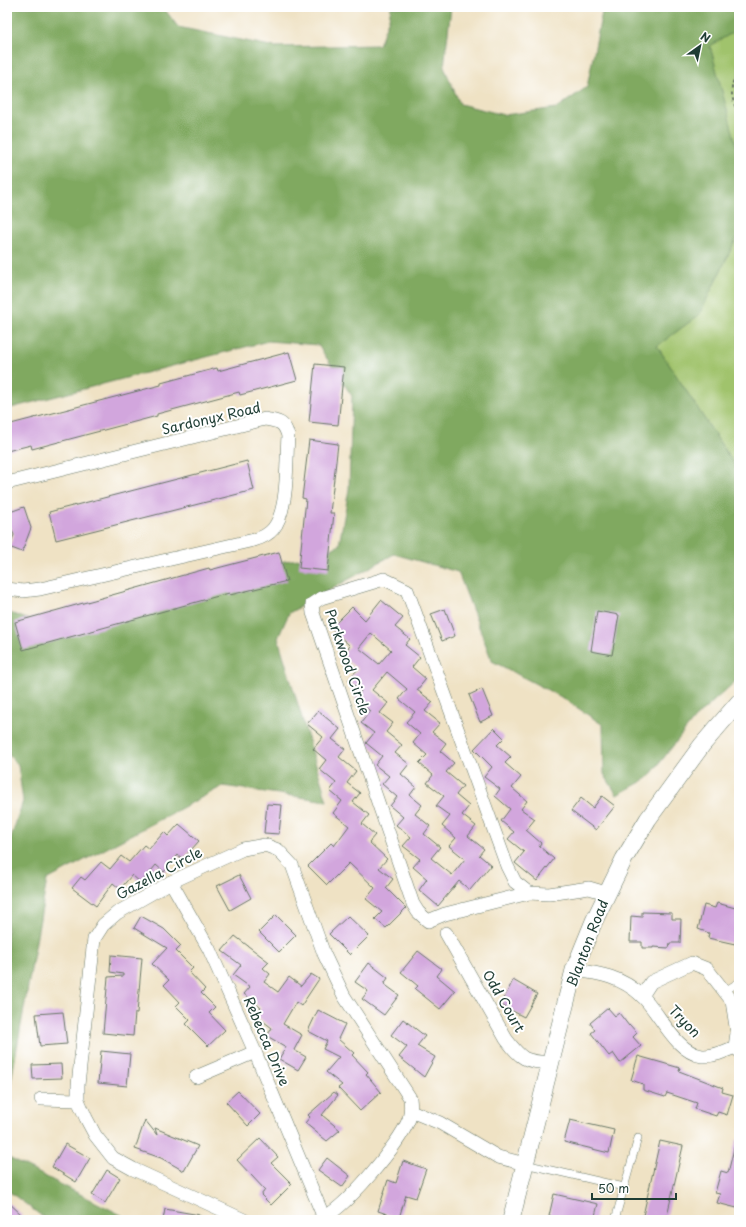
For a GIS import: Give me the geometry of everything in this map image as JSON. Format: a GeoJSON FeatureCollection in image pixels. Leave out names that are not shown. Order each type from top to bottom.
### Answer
{"type":"FeatureCollection","features":[{"type":"Feature","properties":{"kind":"street","name":"Sardonyx Road"},"geometry":{"type":"LineString","coordinates":[[7,483],[265,420],[280,422],[285,427],[288,436],[281,512],[272,530],[264,536],[254,540],[40,589],[23,591],[7,589]]}},
{"type":"Feature","properties":{"kind":"street","name":"Parkwood Circle"},"geometry":{"type":"LineString","coordinates":[[529,893],[515,882],[507,866],[407,590],[384,579],[321,598],[312,604],[313,613],[413,904],[418,912],[428,921],[445,914],[529,893],[549,894],[589,888],[606,893]]}},
{"type":"Feature","properties":{"kind":"street","name":"Blanton Road"},"geometry":{"type":"LineString","coordinates":[[511,1220],[574,970],[606,893],[644,826],[674,781],[702,745],[739,702]]}},
{"type":"Feature","properties":{"kind":"street","name":"Gazella Circle"},"geometry":{"type":"LineString","coordinates":[[78,1100],[94,939],[103,925],[117,913],[171,882],[243,849],[265,844],[278,850],[292,865],[324,954],[344,996],[410,1098],[411,1110]]}},
{"type":"Feature","properties":{"kind":"street","name":"Rebecca Drive"},"geometry":{"type":"LineString","coordinates":[[171,882],[209,949],[255,1052],[321,1219]]}},
{"type":"Feature","properties":{"kind":"street","name":"Odd Court"},"geometry":{"type":"LineString","coordinates":[[446,933],[506,1039],[517,1054],[529,1061],[550,1062]]}},
{"type":"Feature","properties":{"kind":"street"},"geometry":{"type":"LineString","coordinates":[[642,996],[652,982],[692,963],[707,969],[732,1001],[737,1034],[737,1049]]}},
{"type":"Feature","properties":{"kind":"street","name":"Tryon"},"geometry":{"type":"LineString","coordinates":[[574,970],[602,973],[624,983],[642,996],[672,1034],[687,1050],[703,1056],[737,1049]]}},
{"type":"Feature","properties":{"kind":"street"},"geometry":{"type":"LineString","coordinates":[[196,1077],[255,1052]]}},
{"type":"Feature","properties":{"kind":"street"},"geometry":{"type":"LineString","coordinates":[[41,1099],[78,1100],[95,1136],[113,1158],[133,1169],[244,1220]]}},
{"type":"Feature","properties":{"kind":"street"},"geometry":{"type":"LineString","coordinates":[[321,1219],[341,1205],[361,1186],[404,1128],[411,1110],[440,1123],[498,1157],[525,1164]]}},
{"type":"Feature","properties":{"kind":"lane"},"geometry":{"type":"LineString","coordinates":[[725,991],[739,982]]}},
{"type":"Feature","properties":{"kind":"lane"},"geometry":{"type":"LineString","coordinates":[[614,1220],[638,1138]]}},
{"type":"Feature","properties":{"kind":"lane"},"geometry":{"type":"LineString","coordinates":[[525,1164],[624,1187]]}},
{"type":"Feature","properties":{"kind":"path"},"geometry":{"type":"LineString","coordinates":[[739,70],[731,84],[734,103],[739,115]]}},
{"type":"Feature","properties":{"kind":"green space"},"geometry":{"type":"Polygon","coordinates":[[[7,7],[163,7],[178,27],[275,47],[379,45],[389,18],[391,7],[451,7],[444,67],[460,104],[504,115],[557,108],[587,87],[603,7],[739,7],[739,31],[735,31],[710,46],[739,155],[739,233],[699,315],[657,346],[739,472],[739,678],[694,719],[648,778],[617,795],[604,774],[603,725],[563,698],[492,661],[458,572],[394,554],[289,613],[278,638],[327,801],[223,786],[47,880],[7,1104],[7,850],[23,801],[18,765],[7,753],[7,612],[47,626],[252,566],[318,556],[339,545],[349,489],[352,396],[318,345],[268,341],[7,409],[7,7]]]}},
{"type":"Feature","properties":{"kind":"green space"},"geometry":{"type":"Polygon","coordinates":[[[735,31],[739,31],[739,158],[710,46],[735,31]]]}},
{"type":"Feature","properties":{"kind":"green space"},"geometry":{"type":"Polygon","coordinates":[[[739,233],[739,472],[657,346],[699,315],[739,233]]]}},
{"type":"Feature","properties":{"kind":"green space"},"geometry":{"type":"Polygon","coordinates":[[[7,1157],[131,1220],[47,1220],[7,1190],[7,1157]]]}},
{"type":"Feature","properties":{"kind":"building"},"geometry":{"type":"Polygon","coordinates":[[[289,352],[297,380],[240,395],[239,392],[157,414],[157,416],[32,449],[31,445],[7,451],[7,425],[161,385],[161,383],[217,368],[218,371],[289,352]]]}},
{"type":"Feature","properties":{"kind":"building"},"geometry":{"type":"Polygon","coordinates":[[[315,364],[344,367],[338,425],[309,422],[315,364]]]}},
{"type":"Feature","properties":{"kind":"building"},"geometry":{"type":"Polygon","coordinates":[[[309,440],[338,444],[330,513],[334,513],[328,571],[299,568],[306,499],[302,498],[309,440]]]}},
{"type":"Feature","properties":{"kind":"building"},"geometry":{"type":"Polygon","coordinates":[[[247,461],[254,490],[56,540],[49,512],[247,461]]]}},
{"type":"Feature","properties":{"kind":"building"},"geometry":{"type":"Polygon","coordinates":[[[24,507],[31,528],[22,552],[9,547],[14,535],[7,520],[7,513],[24,507]]]}},
{"type":"Feature","properties":{"kind":"building"},"geometry":{"type":"Polygon","coordinates":[[[279,552],[287,581],[230,595],[229,593],[23,650],[15,622],[209,568],[210,570],[279,552]]]}},
{"type":"Feature","properties":{"kind":"building"},"geometry":{"type":"Polygon","coordinates":[[[381,600],[403,618],[395,627],[410,639],[405,645],[420,657],[412,667],[426,679],[417,690],[433,702],[425,711],[440,723],[432,732],[446,743],[440,751],[454,763],[446,772],[463,786],[456,795],[469,806],[462,815],[476,826],[468,836],[484,849],[479,855],[491,865],[470,890],[459,881],[438,906],[419,890],[427,879],[413,867],[420,859],[403,846],[411,837],[396,825],[403,817],[390,806],[397,797],[382,784],[389,776],[375,765],[382,756],[366,743],[374,733],[361,723],[370,711],[355,699],[361,691],[348,680],[358,669],[341,656],[350,646],[331,628],[352,607],[365,620],[381,600]],[[371,633],[359,648],[379,664],[391,650],[371,633]],[[387,672],[372,690],[388,703],[380,713],[393,723],[386,732],[402,745],[395,753],[409,764],[401,774],[416,787],[410,795],[422,805],[415,814],[430,826],[424,834],[440,847],[431,858],[452,875],[465,859],[449,846],[456,838],[442,826],[450,816],[436,806],[444,796],[427,783],[433,775],[419,763],[427,755],[413,743],[420,734],[406,722],[415,712],[399,699],[407,689],[387,672]]]}},
{"type":"Feature","properties":{"kind":"building"},"geometry":{"type":"Polygon","coordinates":[[[445,609],[455,636],[442,641],[431,614],[445,609]]]}},
{"type":"Feature","properties":{"kind":"building"},"geometry":{"type":"Polygon","coordinates":[[[597,611],[619,615],[612,655],[591,651],[597,611]]]}},
{"type":"Feature","properties":{"kind":"building"},"geometry":{"type":"Polygon","coordinates":[[[482,689],[493,716],[480,722],[469,695],[482,689]]]}},
{"type":"Feature","properties":{"kind":"building"},"geometry":{"type":"Polygon","coordinates":[[[318,711],[340,729],[332,739],[345,749],[339,757],[356,771],[347,783],[360,793],[353,802],[369,815],[362,824],[375,835],[369,842],[387,859],[379,868],[393,879],[386,888],[406,908],[386,928],[375,919],[382,912],[366,899],[375,888],[349,863],[327,885],[308,866],[331,843],[334,846],[349,826],[333,813],[342,801],[330,791],[336,783],[319,769],[326,760],[313,749],[323,737],[307,724],[318,711]]]}},
{"type":"Feature","properties":{"kind":"building"},"geometry":{"type":"Polygon","coordinates":[[[494,728],[504,738],[497,745],[511,757],[505,763],[521,777],[512,788],[527,801],[521,809],[535,819],[526,830],[541,843],[539,846],[554,859],[537,881],[515,863],[524,852],[508,839],[514,832],[501,821],[510,809],[495,796],[500,789],[484,777],[492,767],[474,749],[494,728]]]}},
{"type":"Feature","properties":{"kind":"building"},"geometry":{"type":"Polygon","coordinates":[[[602,796],[615,806],[596,830],[571,811],[581,798],[593,808],[602,796]]]}},
{"type":"Feature","properties":{"kind":"building"},"geometry":{"type":"Polygon","coordinates":[[[267,804],[282,805],[279,834],[264,833],[267,804]]]}},
{"type":"Feature","properties":{"kind":"building"},"geometry":{"type":"Polygon","coordinates":[[[179,824],[199,841],[183,859],[178,855],[164,872],[156,865],[141,883],[132,875],[120,889],[113,883],[96,906],[72,888],[81,877],[85,880],[101,862],[110,869],[121,856],[129,862],[144,845],[149,849],[164,832],[168,836],[179,824]]]}},
{"type":"Feature","properties":{"kind":"building"},"geometry":{"type":"Polygon","coordinates":[[[239,875],[251,898],[230,910],[217,886],[239,875]]]}},
{"type":"Feature","properties":{"kind":"building"},"geometry":{"type":"Polygon","coordinates":[[[717,903],[739,909],[739,940],[736,939],[735,944],[708,938],[709,933],[698,929],[704,905],[715,908],[717,903]]]}},
{"type":"Feature","properties":{"kind":"building"},"geometry":{"type":"Polygon","coordinates":[[[642,912],[672,913],[672,919],[681,919],[680,943],[670,943],[669,948],[642,948],[642,942],[630,942],[631,916],[642,917],[642,912]]]}},
{"type":"Feature","properties":{"kind":"building"},"geometry":{"type":"Polygon","coordinates":[[[276,915],[296,935],[279,952],[259,932],[276,915]]]}},
{"type":"Feature","properties":{"kind":"building"},"geometry":{"type":"Polygon","coordinates":[[[141,916],[164,929],[181,946],[176,951],[193,968],[189,972],[205,989],[201,993],[215,1007],[209,1013],[225,1030],[208,1046],[186,1024],[190,1020],[176,1006],[180,1002],[164,985],[169,980],[152,964],[167,948],[134,928],[141,916]]]}},
{"type":"Feature","properties":{"kind":"building"},"geometry":{"type":"Polygon","coordinates":[[[348,916],[369,936],[350,955],[329,934],[348,916]]]}},
{"type":"Feature","properties":{"kind":"building"},"geometry":{"type":"Polygon","coordinates":[[[235,936],[269,962],[263,968],[270,974],[264,982],[278,992],[289,977],[301,986],[311,974],[319,979],[301,1006],[296,1002],[283,1024],[302,1035],[294,1050],[306,1057],[298,1070],[279,1059],[286,1047],[267,1036],[272,1028],[255,1015],[261,1008],[244,994],[250,987],[233,975],[241,965],[222,951],[235,936]]]}},
{"type":"Feature","properties":{"kind":"building"},"geometry":{"type":"Polygon","coordinates":[[[418,951],[442,969],[437,976],[455,991],[440,1009],[415,989],[418,986],[401,972],[418,951]]]}},
{"type":"Feature","properties":{"kind":"building"},"geometry":{"type":"Polygon","coordinates":[[[111,955],[142,958],[137,1013],[135,1013],[133,1036],[103,1033],[108,977],[123,976],[123,974],[110,972],[111,955]]]}},
{"type":"Feature","properties":{"kind":"building"},"geometry":{"type":"Polygon","coordinates":[[[369,963],[388,978],[384,984],[399,995],[384,1015],[362,999],[368,991],[355,982],[369,963]]]}},
{"type":"Feature","properties":{"kind":"building"},"geometry":{"type":"Polygon","coordinates":[[[513,980],[537,994],[524,1017],[501,1005],[513,980]]]}},
{"type":"Feature","properties":{"kind":"building"},"geometry":{"type":"Polygon","coordinates":[[[608,1008],[615,1016],[619,1013],[629,1026],[630,1025],[637,1033],[633,1037],[641,1046],[620,1063],[613,1053],[609,1056],[591,1033],[595,1030],[590,1023],[608,1008]]]}},
{"type":"Feature","properties":{"kind":"building"},"geometry":{"type":"Polygon","coordinates":[[[318,1010],[345,1024],[338,1039],[354,1053],[352,1055],[368,1072],[366,1074],[381,1092],[360,1111],[338,1088],[342,1085],[326,1072],[339,1057],[323,1049],[327,1041],[308,1031],[318,1010]]]}},
{"type":"Feature","properties":{"kind":"building"},"geometry":{"type":"Polygon","coordinates":[[[63,1012],[67,1044],[40,1046],[36,1014],[63,1012]]]}},
{"type":"Feature","properties":{"kind":"building"},"geometry":{"type":"Polygon","coordinates":[[[403,1019],[425,1036],[417,1046],[435,1057],[424,1077],[399,1057],[407,1047],[391,1035],[403,1019]]]}},
{"type":"Feature","properties":{"kind":"building"},"geometry":{"type":"Polygon","coordinates":[[[101,1051],[130,1054],[127,1086],[98,1083],[101,1051]]]}},
{"type":"Feature","properties":{"kind":"building"},"geometry":{"type":"Polygon","coordinates":[[[638,1056],[680,1068],[679,1071],[723,1088],[722,1092],[733,1095],[727,1115],[718,1112],[716,1116],[695,1109],[697,1103],[667,1093],[665,1097],[643,1090],[643,1084],[631,1080],[638,1056]]]}},
{"type":"Feature","properties":{"kind":"building"},"geometry":{"type":"Polygon","coordinates":[[[61,1064],[62,1078],[33,1079],[32,1065],[61,1064]]]}},
{"type":"Feature","properties":{"kind":"building"},"geometry":{"type":"Polygon","coordinates":[[[238,1091],[260,1114],[248,1126],[226,1102],[238,1091]]]}},
{"type":"Feature","properties":{"kind":"building"},"geometry":{"type":"Polygon","coordinates":[[[334,1092],[338,1095],[322,1115],[340,1130],[327,1141],[305,1123],[310,1117],[308,1115],[334,1092]]]}},
{"type":"Feature","properties":{"kind":"building"},"geometry":{"type":"Polygon","coordinates":[[[145,1120],[157,1135],[155,1128],[198,1146],[184,1171],[161,1158],[135,1149],[145,1120]]]}},
{"type":"Feature","properties":{"kind":"building"},"geometry":{"type":"Polygon","coordinates":[[[570,1120],[614,1130],[609,1153],[564,1142],[570,1120]]]}},
{"type":"Feature","properties":{"kind":"building"},"geometry":{"type":"Polygon","coordinates":[[[260,1138],[278,1157],[271,1163],[292,1184],[271,1205],[261,1195],[265,1190],[237,1160],[260,1138]]]}},
{"type":"Feature","properties":{"kind":"building"},"geometry":{"type":"Polygon","coordinates":[[[736,1140],[739,1141],[739,1201],[737,1208],[717,1203],[720,1194],[715,1193],[721,1171],[728,1173],[736,1140]]]}},
{"type":"Feature","properties":{"kind":"building"},"geometry":{"type":"Polygon","coordinates":[[[660,1141],[683,1146],[666,1220],[642,1220],[660,1141]]]}},
{"type":"Feature","properties":{"kind":"building"},"geometry":{"type":"Polygon","coordinates":[[[65,1144],[90,1158],[76,1182],[52,1167],[65,1144]]]}},
{"type":"Feature","properties":{"kind":"building"},"geometry":{"type":"Polygon","coordinates":[[[327,1158],[350,1176],[342,1187],[318,1170],[327,1158]]]}},
{"type":"Feature","properties":{"kind":"building"},"geometry":{"type":"Polygon","coordinates":[[[403,1161],[426,1169],[416,1198],[406,1195],[399,1218],[378,1211],[388,1180],[396,1183],[403,1161]]]}},
{"type":"Feature","properties":{"kind":"building"},"geometry":{"type":"Polygon","coordinates":[[[107,1170],[120,1178],[105,1203],[92,1195],[107,1170]]]}},
{"type":"Feature","properties":{"kind":"building"},"geometry":{"type":"Polygon","coordinates":[[[554,1194],[598,1204],[594,1220],[565,1220],[549,1216],[554,1194]]]}},
{"type":"Feature","properties":{"kind":"building"},"geometry":{"type":"Polygon","coordinates":[[[7,1201],[22,1215],[18,1220],[7,1220],[7,1201]]]}},
{"type":"Feature","properties":{"kind":"building"},"geometry":{"type":"Polygon","coordinates":[[[165,1209],[200,1215],[200,1220],[163,1220],[165,1209]]]}}]}
